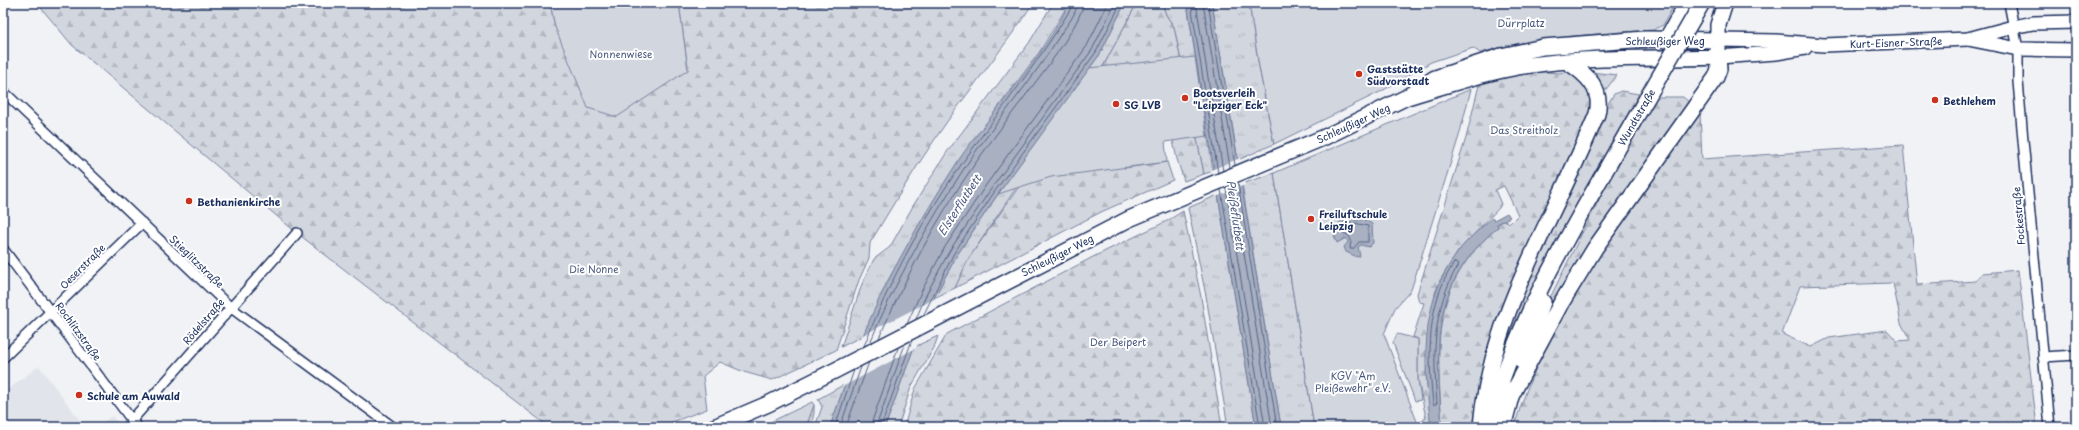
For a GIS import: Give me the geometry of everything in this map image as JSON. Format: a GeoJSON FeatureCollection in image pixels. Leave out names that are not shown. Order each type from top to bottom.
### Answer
{"type":"FeatureCollection","features":[{"type":"Feature","properties":{"kind":"main road"},"geometry":{"type":"LineString","coordinates":[[1666,40],[1687,3]]}},
{"type":"Feature","properties":{"kind":"main road","name":"Wundtstraße"},"geometry":{"type":"LineString","coordinates":[[1488,427],[1513,348],[1530,307],[1632,124],[1702,3]]}},
{"type":"Feature","properties":{"kind":"main road"},"geometry":{"type":"LineString","coordinates":[[1510,398],[1560,305],[1595,248],[1716,77],[1719,69],[1718,25],[1725,3]]}},
{"type":"Feature","properties":{"kind":"main road","name":"Kurt-Eisner-Straße"},"geometry":{"type":"LineString","coordinates":[[1718,57],[1776,53],[1824,45],[1968,39],[2014,26],[2032,23],[2076,22]]}},
{"type":"Feature","properties":{"kind":"main road","name":"Kurt-Eisner-Straße"},"geometry":{"type":"LineString","coordinates":[[1968,39],[2018,49],[2076,50]]}},
{"type":"Feature","properties":{"kind":"main road","name":"Schleußiger Weg"},"geometry":{"type":"LineString","coordinates":[[714,427],[768,404],[836,370],[1129,219],[1326,137],[1407,97],[1435,78],[1508,54],[1580,43],[1718,40]]}},
{"type":"Feature","properties":{"kind":"main road","name":"Kurt-Eisner-Straße"},"geometry":{"type":"LineString","coordinates":[[1718,40],[1776,41],[1824,45]]}},
{"type":"Feature","properties":{"kind":"main road","name":"Schleußiger Weg"},"geometry":{"type":"LineString","coordinates":[[1407,97],[1479,75],[1530,65],[1566,61],[1718,57]]}},
{"type":"Feature","properties":{"kind":"main road"},"geometry":{"type":"LineString","coordinates":[[1480,427],[1488,381],[1504,319],[1597,114],[1599,101],[1595,86],[1578,68],[1566,61]]}},
{"type":"Feature","properties":{"kind":"main road","name":"Wundtstraße"},"geometry":{"type":"LineString","coordinates":[[1503,427],[1510,398],[1540,310],[1572,231]]}},
{"type":"Feature","properties":{"kind":"street","name":"Fockestraße"},"geometry":{"type":"LineString","coordinates":[[2009,3],[2018,49],[2019,96],[2050,427]]}},
{"type":"Feature","properties":{"kind":"street","name":"Stieglitzstraße"},"geometry":{"type":"LineString","coordinates":[[3,91],[230,308],[393,427]]}},
{"type":"Feature","properties":{"kind":"street","name":"Oeserstraße"},"geometry":{"type":"LineString","coordinates":[[3,358],[142,223]]}},
{"type":"Feature","properties":{"kind":"street","name":"Rödelstraße"},"geometry":{"type":"LineString","coordinates":[[132,425],[230,308],[297,232]]}},
{"type":"Feature","properties":{"kind":"street","name":"Rochlitzstraße"},"geometry":{"type":"LineString","coordinates":[[3,248],[52,312],[132,425]]}},
{"type":"Feature","properties":{"kind":"street"},"geometry":{"type":"LineString","coordinates":[[2043,357],[2076,355]]}},
{"type":"Feature","properties":{"kind":"shaded area","name":"Schule am Auwald"},"geometry":{"type":"Polygon","coordinates":[[[39,366],[85,427],[3,427],[3,393],[39,366]]]}},
{"type":"Feature","properties":{"kind":"shaded area","name":"Schule am Auwald"},"geometry":{"type":"Polygon","coordinates":[[[112,416],[121,427],[97,427],[112,416]]]}},
{"type":"Feature","properties":{"kind":"green space","name":"Die Nonne"},"geometry":{"type":"Polygon","coordinates":[[[37,3],[550,3],[555,27],[688,70],[679,3],[1033,3],[935,139],[870,243],[869,258],[859,280],[836,350],[772,380],[744,372],[720,362],[703,376],[707,409],[659,427],[549,427],[297,233],[72,45],[37,3]]]}},
{"type":"Feature","properties":{"kind":"green space","name":"Nonnenwiese"},"geometry":{"type":"Polygon","coordinates":[[[550,3],[679,3],[688,70],[617,117],[588,108],[555,27],[550,3]]]}},
{"type":"Feature","properties":{"kind":"green space"},"geometry":{"type":"Polygon","coordinates":[[[1053,3],[1069,3],[1040,51],[959,160],[926,213],[887,282],[864,335],[841,347],[862,284],[874,259],[890,247],[913,206],[947,152],[1029,43],[1053,3]]]}},
{"type":"Feature","properties":{"kind":"green space"},"geometry":{"type":"Polygon","coordinates":[[[1125,3],[1137,3],[1089,93],[1016,188],[969,258],[955,288],[934,298],[957,255],[998,194],[1100,54],[1125,3]]]}},
{"type":"Feature","properties":{"kind":"green space"},"geometry":{"type":"Polygon","coordinates":[[[1137,3],[1162,3],[1166,15],[1174,27],[1204,174],[1184,181],[1173,141],[1089,93],[1137,3]]]}},
{"type":"Feature","properties":{"kind":"green space"},"geometry":{"type":"Polygon","coordinates":[[[1162,3],[1187,3],[1213,171],[1204,174],[1174,27],[1166,15],[1162,3]]]}},
{"type":"Feature","properties":{"kind":"green space"},"geometry":{"type":"Polygon","coordinates":[[[1212,3],[1249,3],[1259,67],[1274,144],[1238,160],[1212,3]]]}},
{"type":"Feature","properties":{"kind":"green space","name":"Dürrplatz"},"geometry":{"type":"Polygon","coordinates":[[[1249,3],[1675,3],[1663,25],[1653,30],[1544,40],[1523,43],[1480,53],[1473,48],[1431,62],[1382,91],[1274,144],[1259,67],[1249,3]]]}},
{"type":"Feature","properties":{"kind":"green space"},"geometry":{"type":"Polygon","coordinates":[[[1650,45],[1646,49],[1605,49],[1650,45]]]}},
{"type":"Feature","properties":{"kind":"green space","name":"SG LVB"},"geometry":{"type":"Polygon","coordinates":[[[1195,57],[1207,136],[1165,142],[1167,162],[1051,177],[998,194],[1089,68],[1195,57]]]}},
{"type":"Feature","properties":{"kind":"green space"},"geometry":{"type":"Polygon","coordinates":[[[1646,63],[1708,64],[1708,66],[1640,67],[1646,63]]]}},
{"type":"Feature","properties":{"kind":"green space","name":"Das Streitholz"},"geometry":{"type":"Polygon","coordinates":[[[1535,71],[1558,73],[1574,71],[1591,94],[1591,109],[1569,162],[1507,291],[1497,318],[1482,372],[1472,427],[1442,427],[1439,343],[1442,318],[1449,295],[1459,272],[1476,249],[1498,227],[1497,225],[1504,220],[1510,223],[1518,215],[1504,186],[1495,190],[1501,204],[1499,208],[1459,250],[1440,280],[1435,293],[1426,373],[1431,427],[1424,427],[1422,420],[1426,418],[1418,380],[1418,339],[1413,337],[1424,303],[1419,302],[1417,294],[1466,138],[1479,85],[1487,81],[1535,71]]]}},
{"type":"Feature","properties":{"kind":"green space"},"geometry":{"type":"Polygon","coordinates":[[[1591,72],[1617,75],[1604,92],[1591,72]]]}},
{"type":"Feature","properties":{"kind":"green space"},"geometry":{"type":"Polygon","coordinates":[[[1471,89],[1459,136],[1411,290],[1395,308],[1384,334],[1419,427],[1314,427],[1274,173],[1471,89]]]}},
{"type":"Feature","properties":{"kind":"green space"},"geometry":{"type":"Polygon","coordinates":[[[1621,91],[1639,94],[1552,250],[1536,282],[1508,347],[1500,345],[1598,120],[1614,94],[1621,91]]]}},
{"type":"Feature","properties":{"kind":"green space"},"geometry":{"type":"Polygon","coordinates":[[[1657,97],[1683,97],[1691,104],[1556,303],[1549,300],[1614,172],[1657,97]]]}},
{"type":"Feature","properties":{"kind":"green space"},"geometry":{"type":"Polygon","coordinates":[[[1700,112],[1702,159],[1903,145],[1917,285],[1976,281],[1982,273],[2018,270],[2037,427],[1514,427],[1529,384],[1548,342],[1570,302],[1594,262],[1620,224],[1700,112]],[[1893,283],[1800,286],[1782,334],[1811,347],[1829,338],[1887,330],[1897,341],[1910,340],[1901,323],[1893,283]]]}},
{"type":"Feature","properties":{"kind":"green space"},"geometry":{"type":"Polygon","coordinates":[[[1048,145],[1125,168],[1167,162],[1173,180],[1101,212],[955,288],[969,258],[1048,145]]]}},
{"type":"Feature","properties":{"kind":"green space"},"geometry":{"type":"Polygon","coordinates":[[[1274,173],[1314,427],[1281,427],[1242,184],[1274,173]]]}},
{"type":"Feature","properties":{"kind":"green space"},"geometry":{"type":"Polygon","coordinates":[[[1218,195],[1256,427],[1228,427],[1206,296],[1188,208],[1218,195]]]}},
{"type":"Feature","properties":{"kind":"green space","name":"Der Beipert"},"geometry":{"type":"Polygon","coordinates":[[[1183,211],[1201,297],[1222,427],[904,427],[915,389],[947,334],[1093,257],[1167,221],[1183,211]]]}},
{"type":"Feature","properties":{"kind":"green space","name":"KGV \"Am Pleißewehr\" e.V."},"geometry":{"type":"Polygon","coordinates":[[[1397,334],[1418,339],[1418,380],[1421,400],[1415,401],[1393,343],[1397,334]]]}},
{"type":"Feature","properties":{"kind":"green space"},"geometry":{"type":"Polygon","coordinates":[[[938,336],[934,348],[911,387],[898,427],[885,427],[914,347],[938,336]]]}},
{"type":"Feature","properties":{"kind":"green space"},"geometry":{"type":"Polygon","coordinates":[[[845,384],[830,427],[815,427],[822,407],[818,399],[845,384]]]}},
{"type":"Feature","properties":{"kind":"green space"},"geometry":{"type":"Polygon","coordinates":[[[812,402],[814,405],[806,427],[760,427],[812,402]]]}},
{"type":"Feature","properties":{"kind":"green space"},"geometry":{"type":"Polygon","coordinates":[[[814,405],[811,427],[806,427],[814,405]]]}},
{"type":"Feature","properties":{"kind":"water","name":"Elsterflutbett"},"geometry":{"type":"Polygon","coordinates":[[[1069,3],[1125,3],[1100,54],[998,194],[957,255],[934,298],[914,347],[885,427],[830,427],[856,353],[871,316],[913,235],[958,161],[1032,65],[1058,24],[1069,3]]]}},
{"type":"Feature","properties":{"kind":"water","name":"Pleißeflutbett"},"geometry":{"type":"Polygon","coordinates":[[[1187,3],[1212,3],[1281,427],[1256,427],[1187,3]]]}},
{"type":"Feature","properties":{"kind":"water"},"geometry":{"type":"Polygon","coordinates":[[[1507,213],[1510,217],[1497,224],[1498,227],[1476,249],[1459,271],[1448,294],[1442,318],[1439,343],[1442,427],[1431,427],[1426,358],[1430,314],[1436,293],[1445,272],[1458,252],[1474,234],[1492,218],[1494,220],[1507,213]]]}},
{"type":"Feature","properties":{"kind":"water"},"geometry":{"type":"Polygon","coordinates":[[[1343,217],[1350,217],[1357,221],[1363,219],[1372,224],[1373,243],[1369,247],[1361,245],[1358,247],[1360,256],[1357,257],[1346,252],[1344,247],[1348,242],[1346,238],[1337,243],[1334,235],[1337,233],[1339,224],[1343,217]]]}},
{"type":"Feature","properties":{"kind":"pier"},"geometry":{"type":"Polygon","coordinates":[[[1240,158],[1245,185],[1216,197],[1211,170],[1240,158]]]}},
{"type":"Feature","properties":{"kind":"pier"},"geometry":{"type":"Polygon","coordinates":[[[938,297],[916,348],[842,387],[861,336],[938,297]]]}},
{"type":"Feature","properties":{"kind":"place","name":"Gaststätte Südvorstadt"},"geometry":{"type":"Point","coordinates":[1359,74]}},
{"type":"Feature","properties":{"kind":"place","name":"Bootsverleih \"Leipziger Eck\""},"geometry":{"type":"Point","coordinates":[1185,98]}},
{"type":"Feature","properties":{"kind":"place","name":"Bethlehem"},"geometry":{"type":"Point","coordinates":[1935,100]}},
{"type":"Feature","properties":{"kind":"place","name":"SG LVB"},"geometry":{"type":"Point","coordinates":[1116,104]}},
{"type":"Feature","properties":{"kind":"place","name":"Bethanienkirche"},"geometry":{"type":"Point","coordinates":[189,201]}},
{"type":"Feature","properties":{"kind":"place","name":"Freiluftschule Leipzig"},"geometry":{"type":"Point","coordinates":[1311,219]}},
{"type":"Feature","properties":{"kind":"place","name":"Schule am Auwald"},"geometry":{"type":"Point","coordinates":[79,395]}}]}
